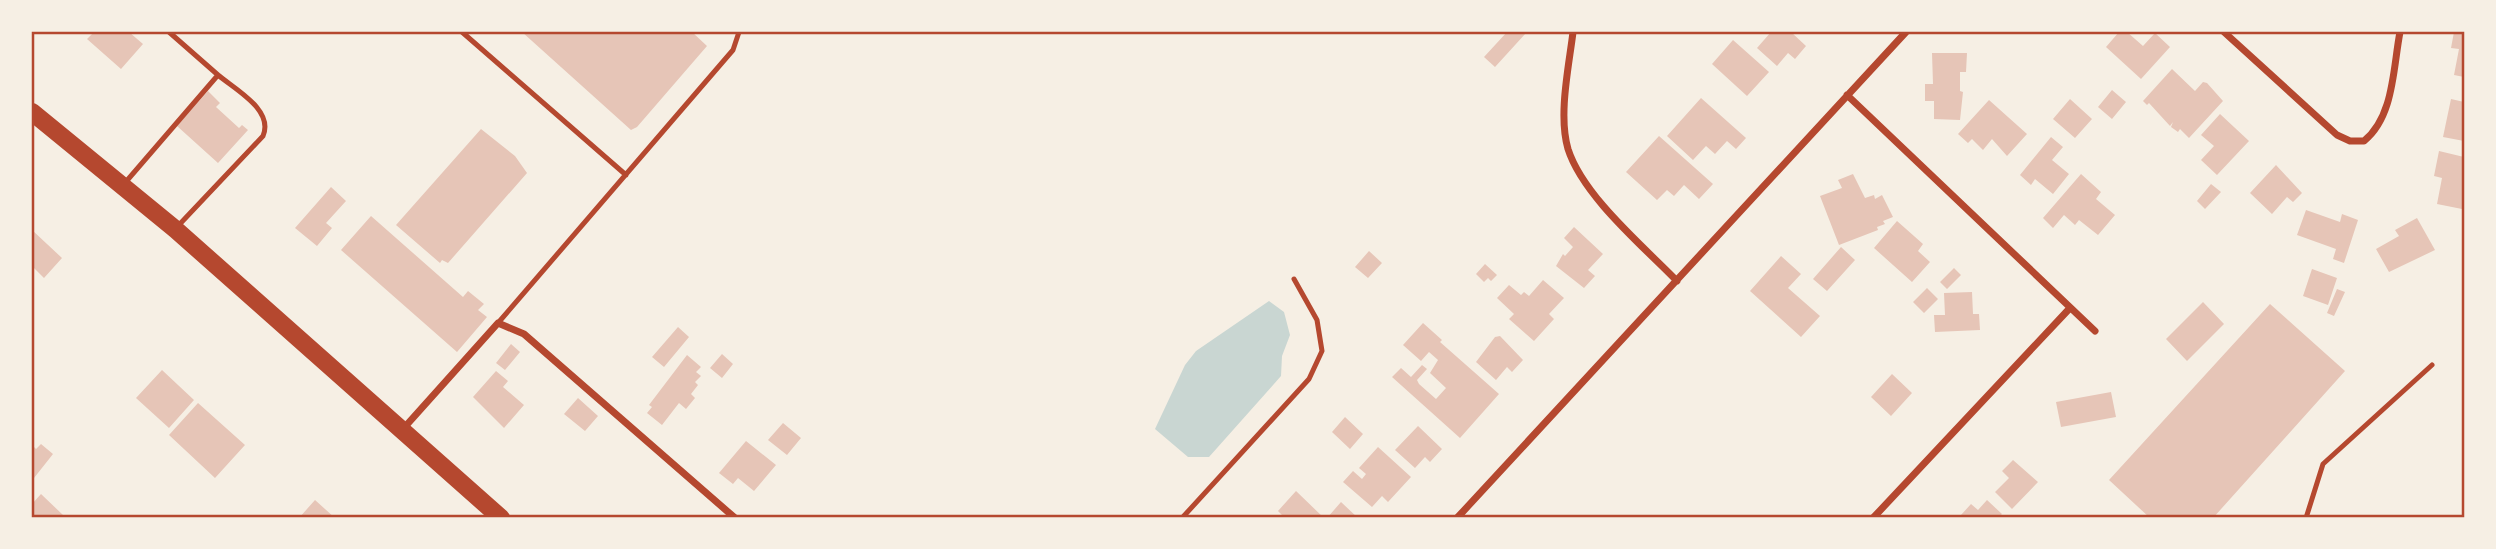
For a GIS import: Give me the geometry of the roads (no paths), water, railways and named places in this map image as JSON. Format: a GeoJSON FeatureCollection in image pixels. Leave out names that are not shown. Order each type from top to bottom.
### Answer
{"type":"FeatureCollection","features":[{"type":"Feature","properties":{"kind":"main road"},"geometry":{"type":"LineString","coordinates":[[32,112],[174,229],[501,517]]}},
{"type":"Feature","properties":{"kind":"street"},"geometry":{"type":"LineString","coordinates":[[1573,32],[1565,96],[1567,147],[1592,190],[1677,281]]}},
{"type":"Feature","properties":{"kind":"street"},"geometry":{"type":"LineString","coordinates":[[1457,517],[1906,32]]}},
{"type":"Feature","properties":{"kind":"street"},"geometry":{"type":"LineString","coordinates":[[2224,32],[2337,135],[2350,141],[2364,141],[2376,131],[2384,116],[2400,32]]}},
{"type":"Feature","properties":{"kind":"street"},"geometry":{"type":"LineString","coordinates":[[1847,95],[2095,331]]}},
{"type":"Feature","properties":{"kind":"street"},"geometry":{"type":"LineString","coordinates":[[1873,517],[2070,308]]}},
{"type":"Feature","properties":{"kind":"street"},"geometry":{"type":"LineString","coordinates":[[403,429],[498,323],[524,334],[735,517]]}},
{"type":"Feature","properties":{"kind":"lane"},"geometry":{"type":"LineString","coordinates":[[169,32],[264,114],[267,127],[263,136],[174,229]]}},
{"type":"Feature","properties":{"kind":"lane"},"geometry":{"type":"LineString","coordinates":[[462,32],[626,175]]}},
{"type":"Feature","properties":{"kind":"lane"},"geometry":{"type":"LineString","coordinates":[[498,323],[733,50],[739,32]]}},
{"type":"Feature","properties":{"kind":"lane"},"geometry":{"type":"LineString","coordinates":[[122,187],[218,75]]}},
{"type":"Feature","properties":{"kind":"lane"},"geometry":{"type":"LineString","coordinates":[[1182,517],[1309,379],[1318,360],[1322,351],[1317,320],[1294,279]]}},
{"type":"Feature","properties":{"kind":"lane"},"geometry":{"type":"LineString","coordinates":[[2306,517],[2323,464],[2432,365]]}}]}
